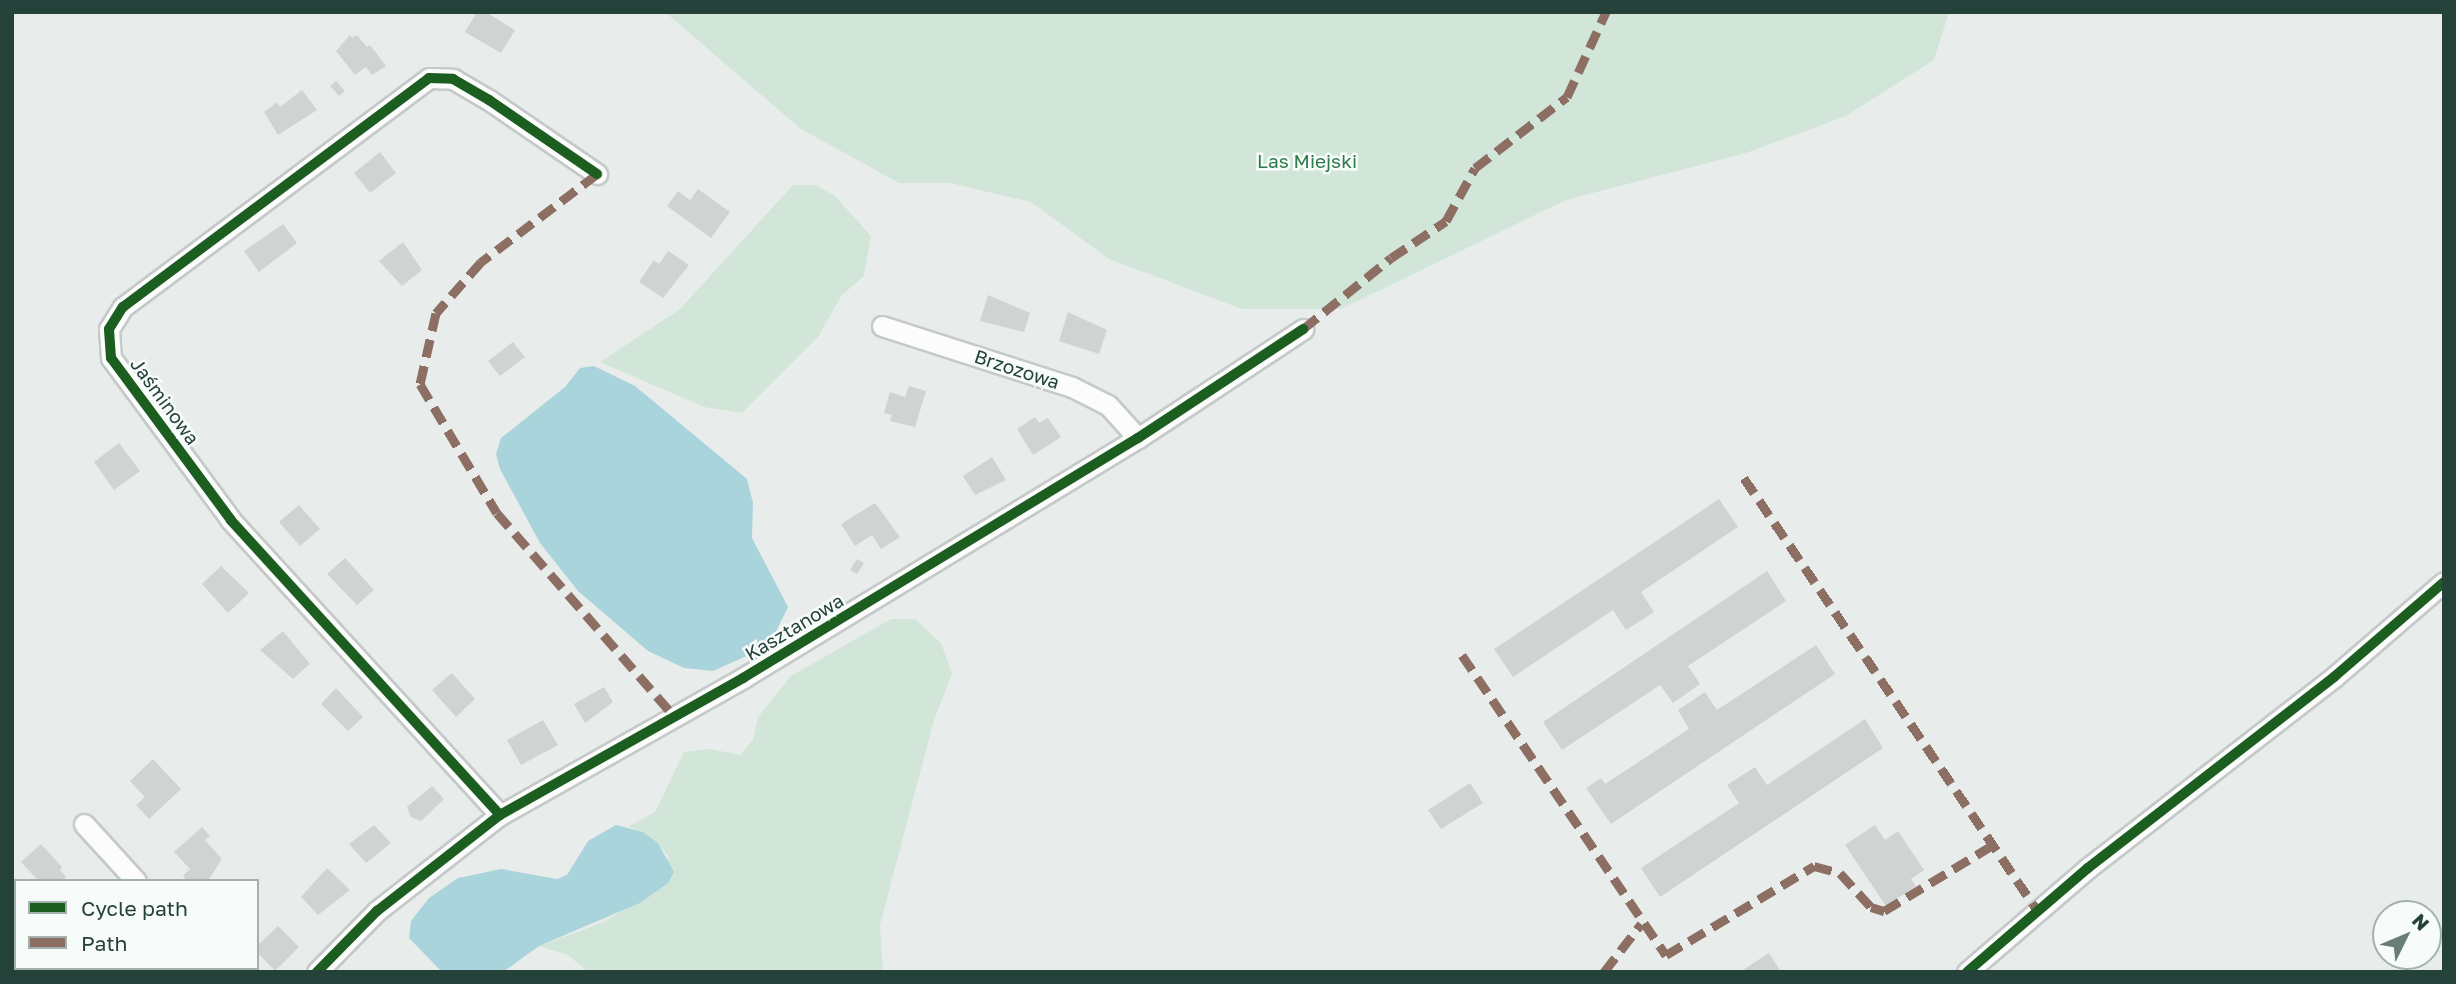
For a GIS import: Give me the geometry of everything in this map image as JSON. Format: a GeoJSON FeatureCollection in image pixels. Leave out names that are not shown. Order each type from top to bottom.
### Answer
{"type":"FeatureCollection","features":[{"type":"Feature","properties":{"kind":"street","name":"Jaśminowa"},"geometry":{"type":"LineString","coordinates":[[500,814],[231,520],[111,358],[108,329],[123,307],[429,78],[453,79],[489,100],[597,174]]}},
{"type":"Feature","properties":{"kind":"street","name":"Brzozowa"},"geometry":{"type":"LineString","coordinates":[[881,326],[1072,387],[1108,405],[1138,438]]}},
{"type":"Feature","properties":{"kind":"street","name":"Kasztanowa"},"geometry":{"type":"LineString","coordinates":[[317,972],[377,911],[500,814],[743,678],[1138,438],[1303,329]]}},
{"type":"Feature","properties":{"kind":"street"},"geometry":{"type":"LineString","coordinates":[[1967,972],[2088,868],[2334,677],[2444,582]]}},
{"type":"Feature","properties":{"kind":"street"},"geometry":{"type":"LineString","coordinates":[[84,824],[134,879]]}},
{"type":"Feature","properties":{"kind":"green space","name":"Las Miejski"},"geometry":{"type":"Polygon","coordinates":[[[665,12],[1949,12],[1934,60],[1846,116],[1746,153],[1566,200],[1341,309],[1242,309],[1109,259],[1031,202],[950,183],[899,183],[801,129],[665,12]]]}},
{"type":"Feature","properties":{"kind":"green space"},"geometry":{"type":"Polygon","coordinates":[[[793,185],[816,185],[835,196],[871,236],[864,276],[841,296],[819,336],[742,413],[704,407],[600,362],[680,309],[793,185]]]}},
{"type":"Feature","properties":{"kind":"green space"},"geometry":{"type":"Polygon","coordinates":[[[891,619],[915,619],[941,643],[952,674],[934,720],[880,925],[883,972],[588,972],[568,955],[539,946],[604,922],[668,883],[668,856],[658,843],[629,826],[655,812],[684,752],[710,749],[740,755],[753,740],[758,717],[791,676],[891,619]]]}},
{"type":"Feature","properties":{"kind":"water"},"geometry":{"type":"Polygon","coordinates":[[[594,366],[635,386],[747,479],[753,503],[752,538],[788,607],[769,646],[713,671],[684,668],[648,651],[578,591],[540,543],[500,469],[496,454],[501,438],[565,387],[580,368],[594,366]]]}},
{"type":"Feature","properties":{"kind":"water"},"geometry":{"type":"Polygon","coordinates":[[[616,825],[643,832],[658,843],[674,872],[668,883],[640,903],[539,946],[503,972],[442,972],[409,938],[411,921],[429,898],[458,878],[501,869],[557,879],[567,875],[588,841],[616,825]]]}},
{"type":"Feature","properties":{"kind":"building"},"geometry":{"type":"Polygon","coordinates":[[[477,12],[486,12],[515,30],[501,53],[465,32],[477,12]]]}},
{"type":"Feature","properties":{"kind":"building"},"geometry":{"type":"Polygon","coordinates":[[[350,35],[352,38],[357,35],[367,47],[370,45],[386,66],[372,75],[366,67],[355,75],[336,51],[350,35]]]}},
{"type":"Feature","properties":{"kind":"building"},"geometry":{"type":"Polygon","coordinates":[[[336,81],[345,91],[339,96],[330,86],[336,81]]]}},
{"type":"Feature","properties":{"kind":"building"},"geometry":{"type":"Polygon","coordinates":[[[302,90],[317,110],[278,135],[264,112],[277,102],[280,107],[302,90]]]}},
{"type":"Feature","properties":{"kind":"building"},"geometry":{"type":"Polygon","coordinates":[[[380,152],[396,173],[370,193],[354,173],[380,152]]]}},
{"type":"Feature","properties":{"kind":"building"},"geometry":{"type":"Polygon","coordinates":[[[698,189],[730,212],[711,238],[667,206],[678,191],[690,200],[698,189]]]}},
{"type":"Feature","properties":{"kind":"building"},"geometry":{"type":"Polygon","coordinates":[[[283,224],[297,243],[259,272],[244,251],[283,224]]]}},
{"type":"Feature","properties":{"kind":"building"},"geometry":{"type":"Polygon","coordinates":[[[403,242],[422,270],[402,286],[379,261],[403,242]]]}},
{"type":"Feature","properties":{"kind":"building"},"geometry":{"type":"Polygon","coordinates":[[[668,251],[689,265],[663,298],[639,282],[654,260],[659,264],[668,251]]]}},
{"type":"Feature","properties":{"kind":"building"},"geometry":{"type":"Polygon","coordinates":[[[988,295],[1030,313],[1024,332],[980,321],[988,295]]]}},
{"type":"Feature","properties":{"kind":"building"},"geometry":{"type":"Polygon","coordinates":[[[1068,312],[1107,330],[1099,354],[1059,341],[1068,312]]]}},
{"type":"Feature","properties":{"kind":"building"},"geometry":{"type":"Polygon","coordinates":[[[513,342],[525,357],[500,376],[488,361],[513,342]]]}},
{"type":"Feature","properties":{"kind":"building"},"geometry":{"type":"Polygon","coordinates":[[[909,386],[926,391],[915,427],[890,421],[892,415],[884,413],[890,392],[905,397],[909,386]]]}},
{"type":"Feature","properties":{"kind":"building"},"geometry":{"type":"Polygon","coordinates":[[[1035,417],[1039,423],[1048,418],[1061,437],[1033,455],[1017,429],[1035,417]]]}},
{"type":"Feature","properties":{"kind":"building"},"geometry":{"type":"Polygon","coordinates":[[[119,443],[140,471],[114,490],[94,462],[119,443]]]}},
{"type":"Feature","properties":{"kind":"building"},"geometry":{"type":"Polygon","coordinates":[[[992,457],[1006,480],[975,495],[963,476],[992,457]]]}},
{"type":"Feature","properties":{"kind":"building"},"geometry":{"type":"Polygon","coordinates":[[[1719,499],[1738,527],[1641,592],[1654,612],[1626,630],[1613,610],[1513,677],[1494,649],[1719,499]]]}},
{"type":"Feature","properties":{"kind":"building"},"geometry":{"type":"Polygon","coordinates":[[[875,503],[900,537],[881,549],[872,535],[855,546],[841,524],[875,503]]]}},
{"type":"Feature","properties":{"kind":"building"},"geometry":{"type":"Polygon","coordinates":[[[299,505],[320,529],[300,546],[279,522],[299,505]]]}},
{"type":"Feature","properties":{"kind":"building"},"geometry":{"type":"Polygon","coordinates":[[[345,558],[374,590],[357,605],[327,574],[345,558]]]}},
{"type":"Feature","properties":{"kind":"building"},"geometry":{"type":"Polygon","coordinates":[[[857,559],[864,563],[857,574],[850,570],[857,559]]]}},
{"type":"Feature","properties":{"kind":"building"},"geometry":{"type":"Polygon","coordinates":[[[221,566],[249,593],[228,613],[202,584],[221,566]]]}},
{"type":"Feature","properties":{"kind":"building"},"geometry":{"type":"Polygon","coordinates":[[[1767,571],[1786,601],[1688,666],[1700,684],[1673,703],[1660,685],[1562,750],[1543,722],[1767,571]]]}},
{"type":"Feature","properties":{"kind":"building"},"geometry":{"type":"Polygon","coordinates":[[[283,631],[310,664],[293,679],[260,650],[283,631]]]}},
{"type":"Feature","properties":{"kind":"building"},"geometry":{"type":"Polygon","coordinates":[[[1816,645],[1835,674],[1611,824],[1586,788],[1601,778],[1605,784],[1689,729],[1678,710],[1705,692],[1717,710],[1816,645]]]}},
{"type":"Feature","properties":{"kind":"building"},"geometry":{"type":"Polygon","coordinates":[[[452,673],[475,699],[456,717],[432,690],[452,673]]]}},
{"type":"Feature","properties":{"kind":"building"},"geometry":{"type":"Polygon","coordinates":[[[604,687],[613,702],[585,723],[574,704],[604,687]]]}},
{"type":"Feature","properties":{"kind":"building"},"geometry":{"type":"Polygon","coordinates":[[[336,688],[363,717],[348,731],[321,704],[336,688]]]}},
{"type":"Feature","properties":{"kind":"building"},"geometry":{"type":"Polygon","coordinates":[[[1865,719],[1883,748],[1660,897],[1641,868],[1739,803],[1727,785],[1755,767],[1767,785],[1865,719]]]}},
{"type":"Feature","properties":{"kind":"building"},"geometry":{"type":"Polygon","coordinates":[[[543,720],[558,745],[521,765],[507,740],[543,720]]]}},
{"type":"Feature","properties":{"kind":"building"},"geometry":{"type":"Polygon","coordinates":[[[153,759],[181,789],[149,819],[136,805],[145,797],[130,781],[153,759]]]}},
{"type":"Feature","properties":{"kind":"building"},"geometry":{"type":"Polygon","coordinates":[[[1470,783],[1483,803],[1441,829],[1428,810],[1470,783]]]}},
{"type":"Feature","properties":{"kind":"building"},"geometry":{"type":"Polygon","coordinates":[[[432,786],[444,799],[421,821],[411,817],[407,807],[432,786]]]}},
{"type":"Feature","properties":{"kind":"building"},"geometry":{"type":"Polygon","coordinates":[[[374,825],[391,843],[366,863],[349,844],[374,825]]]}},
{"type":"Feature","properties":{"kind":"building"},"geometry":{"type":"Polygon","coordinates":[[[1875,825],[1885,840],[1898,831],[1924,870],[1911,879],[1916,886],[1886,906],[1845,845],[1875,825]]]}},
{"type":"Feature","properties":{"kind":"building"},"geometry":{"type":"Polygon","coordinates":[[[202,827],[210,836],[205,840],[222,859],[209,879],[185,879],[183,876],[190,869],[174,852],[202,827]]]}},
{"type":"Feature","properties":{"kind":"building"},"geometry":{"type":"Polygon","coordinates":[[[41,844],[62,867],[60,870],[66,877],[37,879],[21,862],[41,844]]]}},
{"type":"Feature","properties":{"kind":"building"},"geometry":{"type":"Polygon","coordinates":[[[327,868],[350,890],[318,915],[301,897],[327,868]]]}},
{"type":"Feature","properties":{"kind":"building"},"geometry":{"type":"Polygon","coordinates":[[[278,926],[299,947],[275,971],[259,954],[259,944],[278,926]]]}},
{"type":"Feature","properties":{"kind":"building"},"geometry":{"type":"Polygon","coordinates":[[[1769,953],[1781,972],[1740,972],[1769,953]]]}},
{"type":"Feature","properties":{"kind":"marked path"},"geometry":{"type":"LineString","coordinates":[[1303,329],[1391,258],[1446,221],[1475,168],[1567,97],[1606,12]]}},
{"type":"Feature","properties":{"kind":"marked path"},"geometry":{"type":"LineString","coordinates":[[597,174],[481,262],[436,313],[420,384],[497,513],[675,717]]}},
{"type":"Feature","properties":{"kind":"marked path"},"geometry":{"type":"LineString","coordinates":[[1744,478],[2037,910]]}},
{"type":"Feature","properties":{"kind":"marked path"},"geometry":{"type":"LineString","coordinates":[[1462,655],[1666,955],[1814,866],[1840,873],[1871,907],[1884,911],[1993,845]]}},
{"type":"Feature","properties":{"kind":"marked path"},"geometry":{"type":"LineString","coordinates":[[1604,972],[1641,924]]}},
{"type":"Feature","properties":{"kind":"cycle path"},"geometry":{"type":"LineString","coordinates":[[500,815],[231,520],[111,358],[109,329],[123,307],[429,78],[453,79],[489,100],[597,174]]}},
{"type":"Feature","properties":{"kind":"cycle path"},"geometry":{"type":"LineString","coordinates":[[317,972],[377,911],[500,815],[743,678],[1138,438],[1303,329]]}},
{"type":"Feature","properties":{"kind":"cycle path"},"geometry":{"type":"LineString","coordinates":[[1967,972],[2088,868],[2334,677],[2444,582]]}}]}
